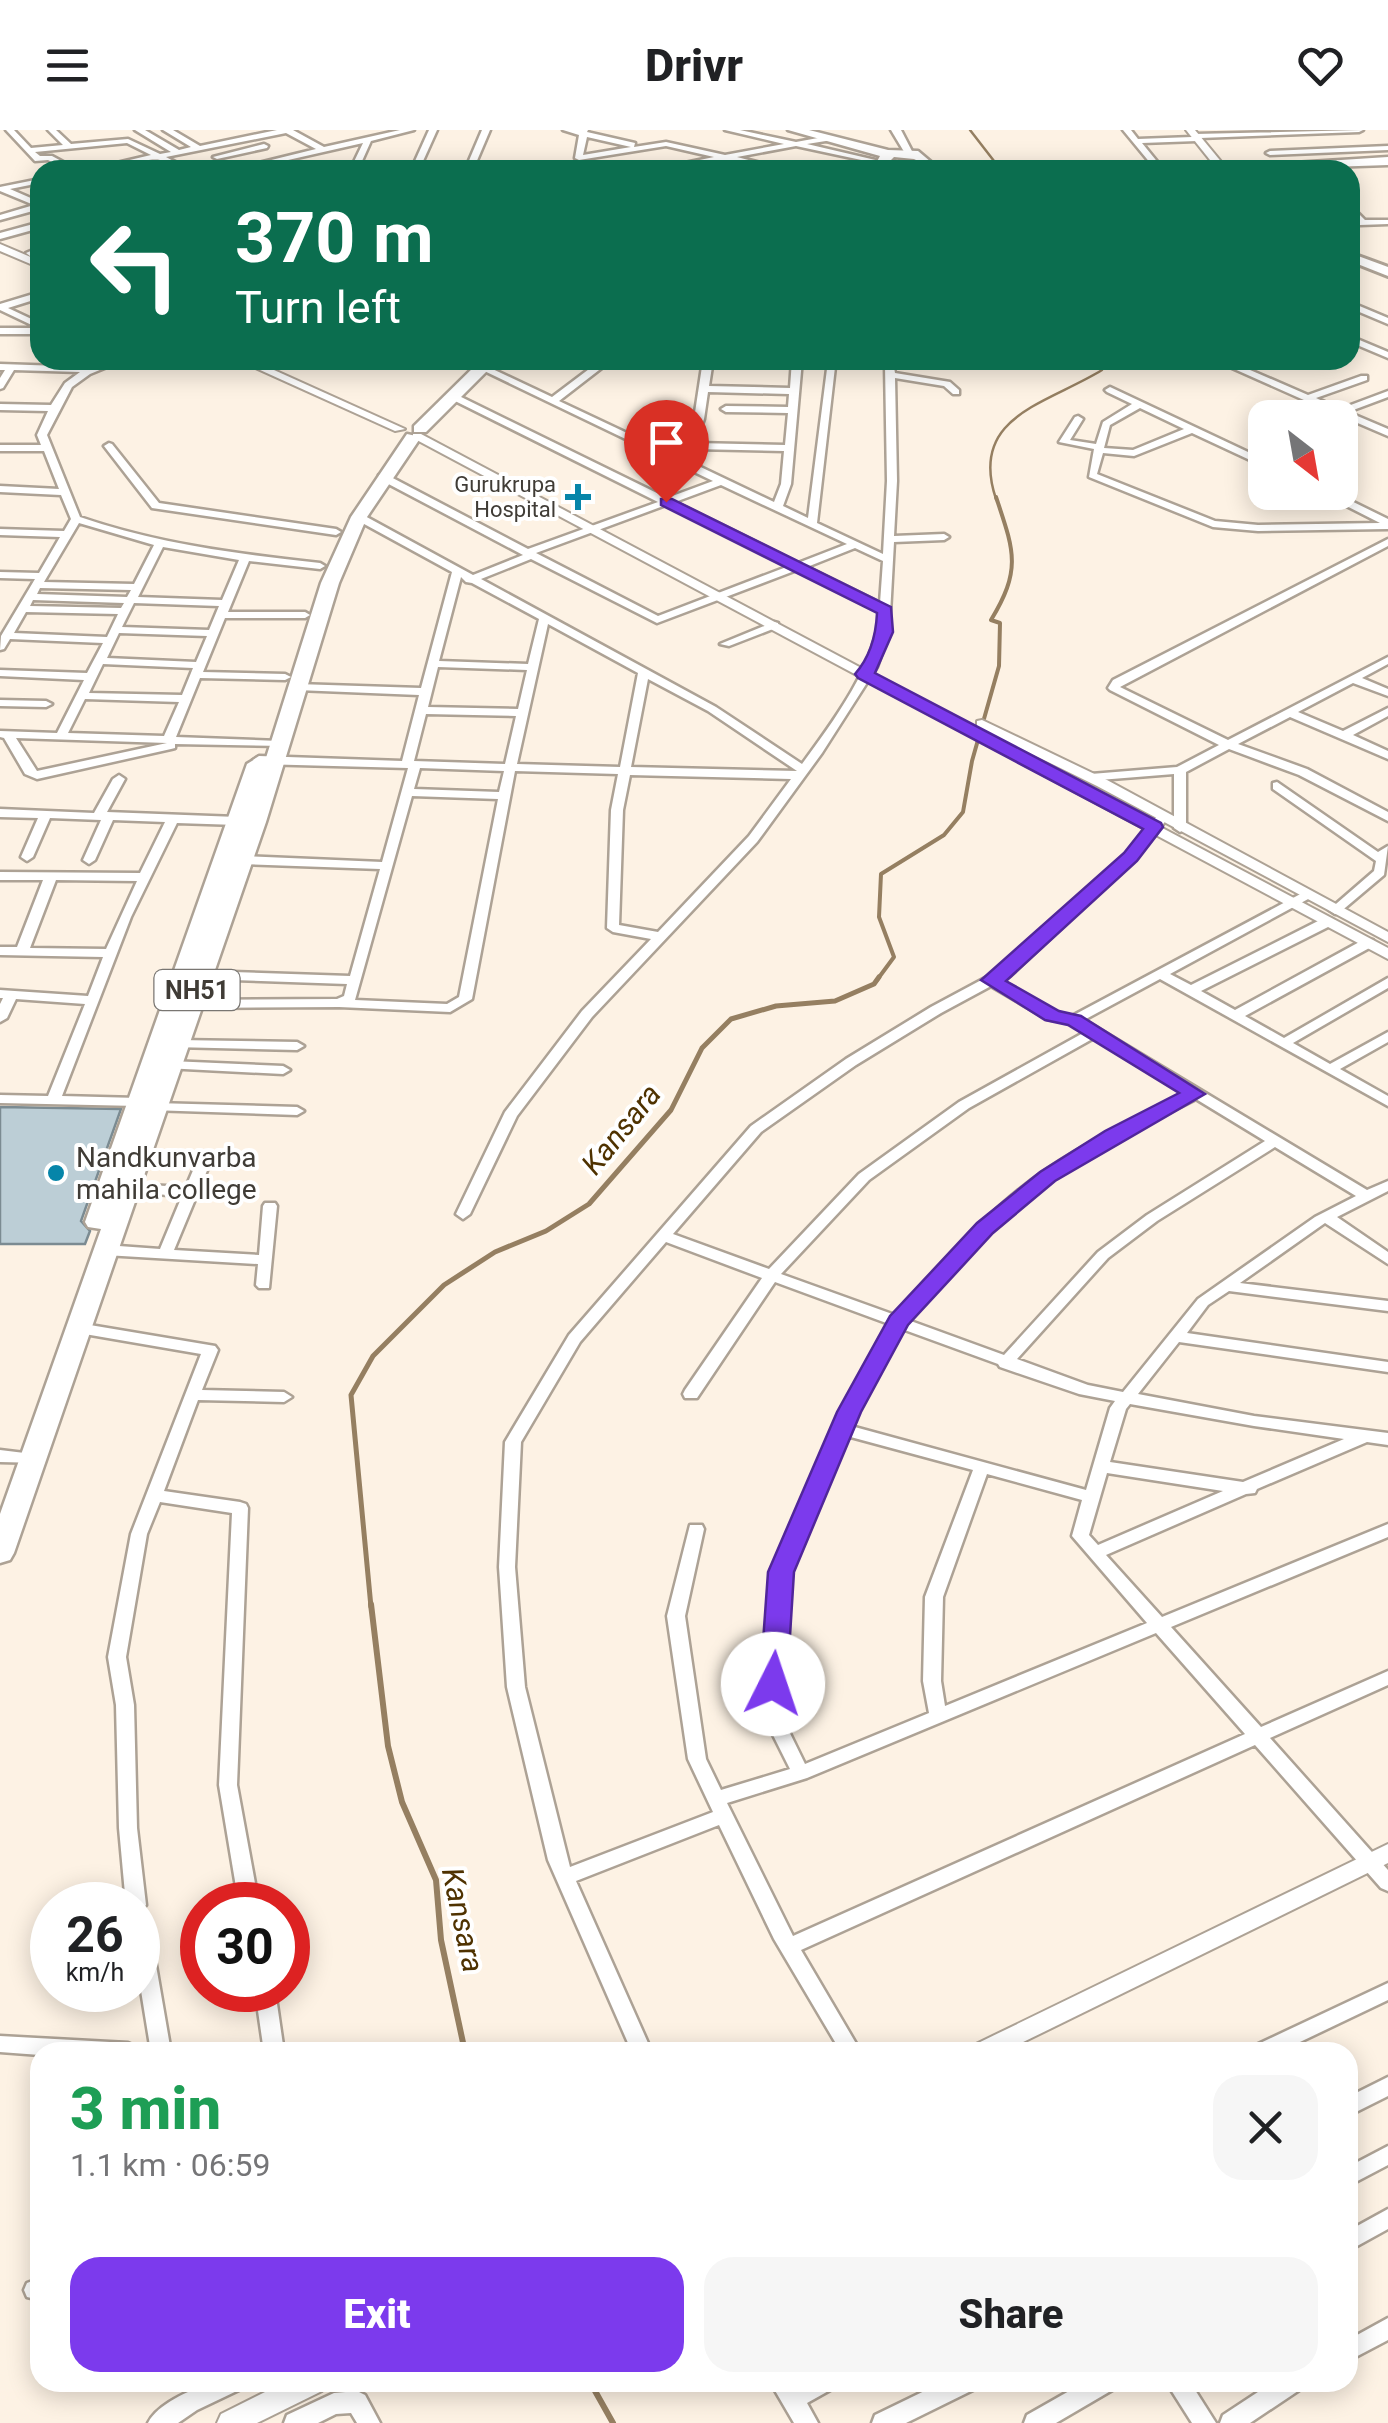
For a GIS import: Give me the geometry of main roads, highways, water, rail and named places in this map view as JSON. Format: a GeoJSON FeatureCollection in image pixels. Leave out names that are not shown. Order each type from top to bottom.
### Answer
{"type":"FeatureCollection","features":[{"type":"Feature","properties":{"kind":"highway"},"geometry":{"type":"LineString","coordinates":[[794,137],[830,138],[891,160]]}},
{"type":"Feature","properties":{"kind":"highway"},"geometry":{"type":"LineString","coordinates":[[1272,160],[1386,155]]}},
{"type":"Feature","properties":{"kind":"highway"},"geometry":{"type":"LineString","coordinates":[[1359,160],[1386,155]]}},
{"type":"Feature","properties":{"kind":"highway","name":"NH51"},"geometry":{"type":"LineString","coordinates":[[291,682],[320,566],[349,504],[449,384],[471,370]]}},
{"type":"Feature","properties":{"kind":"highway","name":"NH51"},"geometry":{"type":"LineString","coordinates":[[0,1553],[18,1457],[78,1328],[106,1250],[127,1188],[146,1104],[174,1055],[243,860],[269,752],[291,682],[330,583],[360,518],[411,432],[476,370]]}},
{"type":"Feature","properties":{"kind":"highway","name":"NH51"},"geometry":{"type":"LineString","coordinates":[[0,1506],[146,1104],[236,821],[269,752]]}},
{"type":"Feature","properties":{"kind":"main road"},"geometry":{"type":"LineString","coordinates":[[882,130],[896,160]]}},
{"type":"Feature","properties":{"kind":"main road"},"geometry":{"type":"LineString","coordinates":[[896,130],[897,160]]}},
{"type":"Feature","properties":{"kind":"main road"},"geometry":{"type":"LineString","coordinates":[[1360,257],[1388,269]]}},
{"type":"Feature","properties":{"kind":"waterway","name":"Kansara"},"geometry":{"type":"LineString","coordinates":[[970,130],[993,160]]}},
{"type":"Feature","properties":{"kind":"waterway","name":"Kansara"},"geometry":{"type":"LineString","coordinates":[[996,499],[990,471],[993,449],[1003,431],[1037,404],[1102,370]]}},
{"type":"Feature","properties":{"kind":"waterway","name":"Kansara"},"geometry":{"type":"LineString","coordinates":[[877,980],[894,957],[879,917],[881,874],[944,835],[963,812],[972,761],[999,666],[1000,623],[991,620],[1007,587],[1012,560],[996,497]]}},
{"type":"Feature","properties":{"kind":"waterway","name":"Kansara"},"geometry":{"type":"LineString","coordinates":[[371,1607],[351,1395],[373,1356],[444,1285],[495,1252],[546,1231],[589,1204],[671,1110],[702,1048],[731,1019],[776,1006],[835,1001],[874,984],[879,977]]}},
{"type":"Feature","properties":{"kind":"waterway","name":"Kansara"},"geometry":{"type":"LineString","coordinates":[[371,1604],[388,1746],[402,1802],[436,1880],[441,1940],[463,2042]]}},
{"type":"Feature","properties":{"kind":"waterway","name":"Kansara"},"geometry":{"type":"LineString","coordinates":[[596,2392],[613,2423]]}},
{"type":"Feature","properties":{"kind":"place","name":"Gurukrupa Hospital"},"geometry":{"type":"Point","coordinates":[578,497]}},
{"type":"Feature","properties":{"kind":"place","name":"Nandkunvarba mahila college"},"geometry":{"type":"Point","coordinates":[56,1173]}}]}
